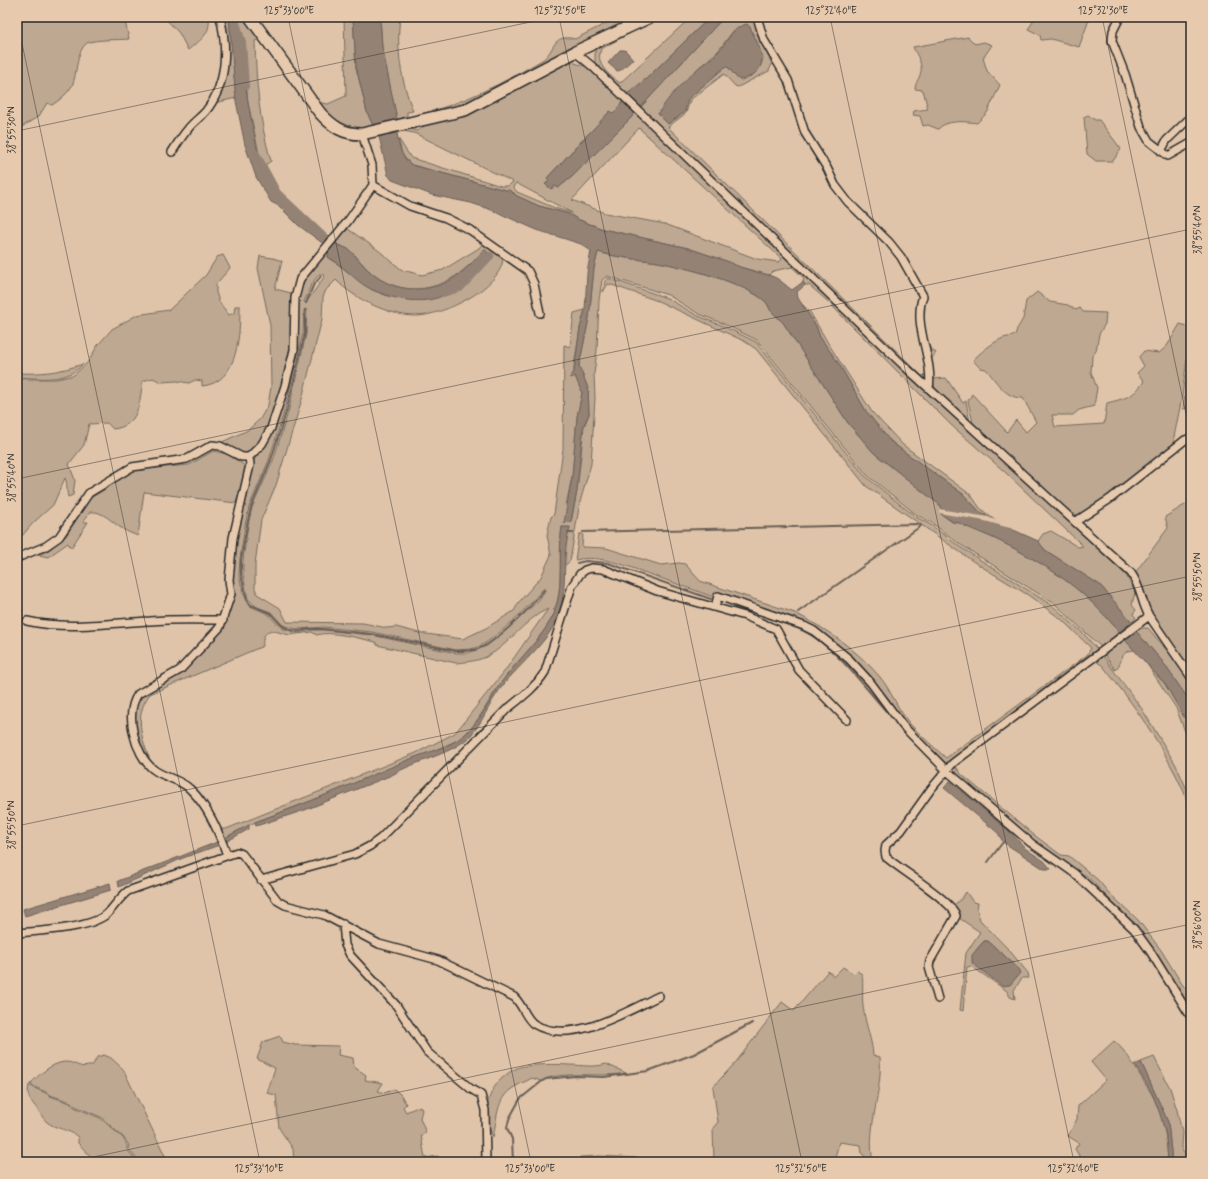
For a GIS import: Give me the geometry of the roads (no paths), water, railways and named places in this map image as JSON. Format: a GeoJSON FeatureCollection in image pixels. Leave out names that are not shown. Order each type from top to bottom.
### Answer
{"type":"FeatureCollection","features":[{"type":"Feature","properties":{"kind":"main road"},"geometry":{"type":"LineString","coordinates":[[250,17],[328,122],[341,131],[351,134],[448,116],[465,110],[575,52],[650,17]]}},
{"type":"Feature","properties":{"kind":"street"},"geometry":{"type":"LineString","coordinates":[[172,152],[188,128],[206,112],[214,99],[220,84],[226,50],[220,17]]}},
{"type":"Feature","properties":{"kind":"street"},"geometry":{"type":"LineString","coordinates":[[757,17],[764,40],[788,80],[805,132],[827,168],[835,185],[848,202],[897,252],[908,267],[923,296],[921,301],[920,318],[929,370],[929,388]]}},
{"type":"Feature","properties":{"kind":"street"},"geometry":{"type":"LineString","coordinates":[[1120,17],[1113,31],[1114,46],[1125,74],[1141,127],[1149,142],[1168,156],[1191,143]]}},
{"type":"Feature","properties":{"kind":"street"},"geometry":{"type":"LineString","coordinates":[[575,52],[639,111],[929,388],[1131,574],[1138,583],[1144,607],[1149,616],[1191,677]]}},
{"type":"Feature","properties":{"kind":"street"},"geometry":{"type":"LineString","coordinates":[[1161,151],[1167,140],[1191,117]]}},
{"type":"Feature","properties":{"kind":"street"},"geometry":{"type":"LineString","coordinates":[[17,558],[46,546],[59,537],[89,493],[132,466],[187,459],[212,445],[220,446],[242,457],[249,457],[262,444],[271,428],[289,372],[294,350],[295,298],[303,273],[334,239],[373,185],[372,165],[367,132]]}},
{"type":"Feature","properties":{"kind":"street"},"geometry":{"type":"LineString","coordinates":[[373,185],[410,206],[446,218],[470,230],[528,271],[534,284],[540,313]]}},
{"type":"Feature","properties":{"kind":"street"},"geometry":{"type":"LineString","coordinates":[[1075,522],[1110,499],[1185,440],[1191,438]]}},
{"type":"Feature","properties":{"kind":"street"},"geometry":{"type":"LineString","coordinates":[[227,855],[204,806],[197,796],[181,782],[152,768],[146,760],[136,743],[132,717],[133,700],[138,694],[180,670],[219,630],[224,620],[231,594],[229,580],[233,538],[250,465],[249,457]]}},
{"type":"Feature","properties":{"kind":"street"},"geometry":{"type":"LineString","coordinates":[[261,880],[355,854],[381,838],[506,710],[527,694],[538,682],[545,672],[569,592],[576,579],[585,570],[591,568],[603,568],[657,591],[715,607],[776,629],[799,670],[847,720]]}},
{"type":"Feature","properties":{"kind":"street"},"geometry":{"type":"LineString","coordinates":[[715,607],[718,596],[804,626],[825,640],[858,669],[903,726],[946,770],[1031,843],[1074,873],[1134,929],[1150,951],[1191,1017]]}},
{"type":"Feature","properties":{"kind":"street"},"geometry":{"type":"LineString","coordinates":[[938,999],[929,967],[930,961],[956,916],[955,913],[947,902],[891,862],[886,857],[886,845],[901,831],[946,770],[1149,616]]}},
{"type":"Feature","properties":{"kind":"street"},"geometry":{"type":"LineString","coordinates":[[27,621],[49,625],[76,626],[152,621],[224,620]]}},
{"type":"Feature","properties":{"kind":"street"},"geometry":{"type":"LineString","coordinates":[[17,933],[58,929],[94,921],[106,914],[120,897],[128,891],[237,852],[242,854],[261,880],[281,903],[324,915],[379,944],[438,960],[514,997],[521,1003],[527,1018],[534,1024],[546,1028],[565,1031],[581,1030],[595,1026],[659,996]]}},
{"type":"Feature","properties":{"kind":"street"},"geometry":{"type":"LineString","coordinates":[[343,924],[345,945],[350,956],[396,1005],[426,1052],[472,1090],[481,1095],[485,1110],[486,1162]]}},
{"type":"Feature","properties":{"kind":"waterway"},"geometry":{"type":"LineString","coordinates":[[234,17],[242,42],[245,86]]}},
{"type":"Feature","properties":{"kind":"waterway"},"geometry":{"type":"LineString","coordinates":[[256,154],[277,193],[327,240]]}},
{"type":"Feature","properties":{"kind":"waterway"},"geometry":{"type":"LineString","coordinates":[[443,293],[460,288],[490,256]]}},
{"type":"Feature","properties":{"kind":"waterway"},"geometry":{"type":"LineString","coordinates":[[306,303],[313,286],[321,276]]}},
{"type":"Feature","properties":{"kind":"waterway"},"geometry":{"type":"LineString","coordinates":[[305,310],[305,333],[287,409],[271,460],[251,507],[247,525],[241,560],[241,575],[247,600],[251,605],[270,613],[282,626],[291,630],[299,631],[323,629],[372,634],[456,651],[465,651],[478,649],[495,639],[523,614],[544,590]]}},
{"type":"Feature","properties":{"kind":"waterway"},"geometry":{"type":"LineString","coordinates":[[583,532],[919,524],[921,526],[798,612]]}},
{"type":"Feature","properties":{"kind":"waterway"},"geometry":{"type":"LineString","coordinates":[[568,533],[573,533]]}},
{"type":"Feature","properties":{"kind":"waterway"},"geometry":{"type":"LineString","coordinates":[[577,563],[586,561],[608,563],[711,599]]}},
{"type":"Feature","properties":{"kind":"waterway"},"geometry":{"type":"LineString","coordinates":[[734,607],[785,623],[814,637],[843,662],[886,711]]}},
{"type":"Feature","properties":{"kind":"waterway"},"geometry":{"type":"LineString","coordinates":[[988,862],[1003,842]]}},
{"type":"Feature","properties":{"kind":"waterway"},"geometry":{"type":"LineString","coordinates":[[513,1162],[512,1139],[507,1128],[509,1119],[520,1099],[546,1079],[575,1076],[604,1077],[648,1071],[694,1054],[752,1023]]}}]}
